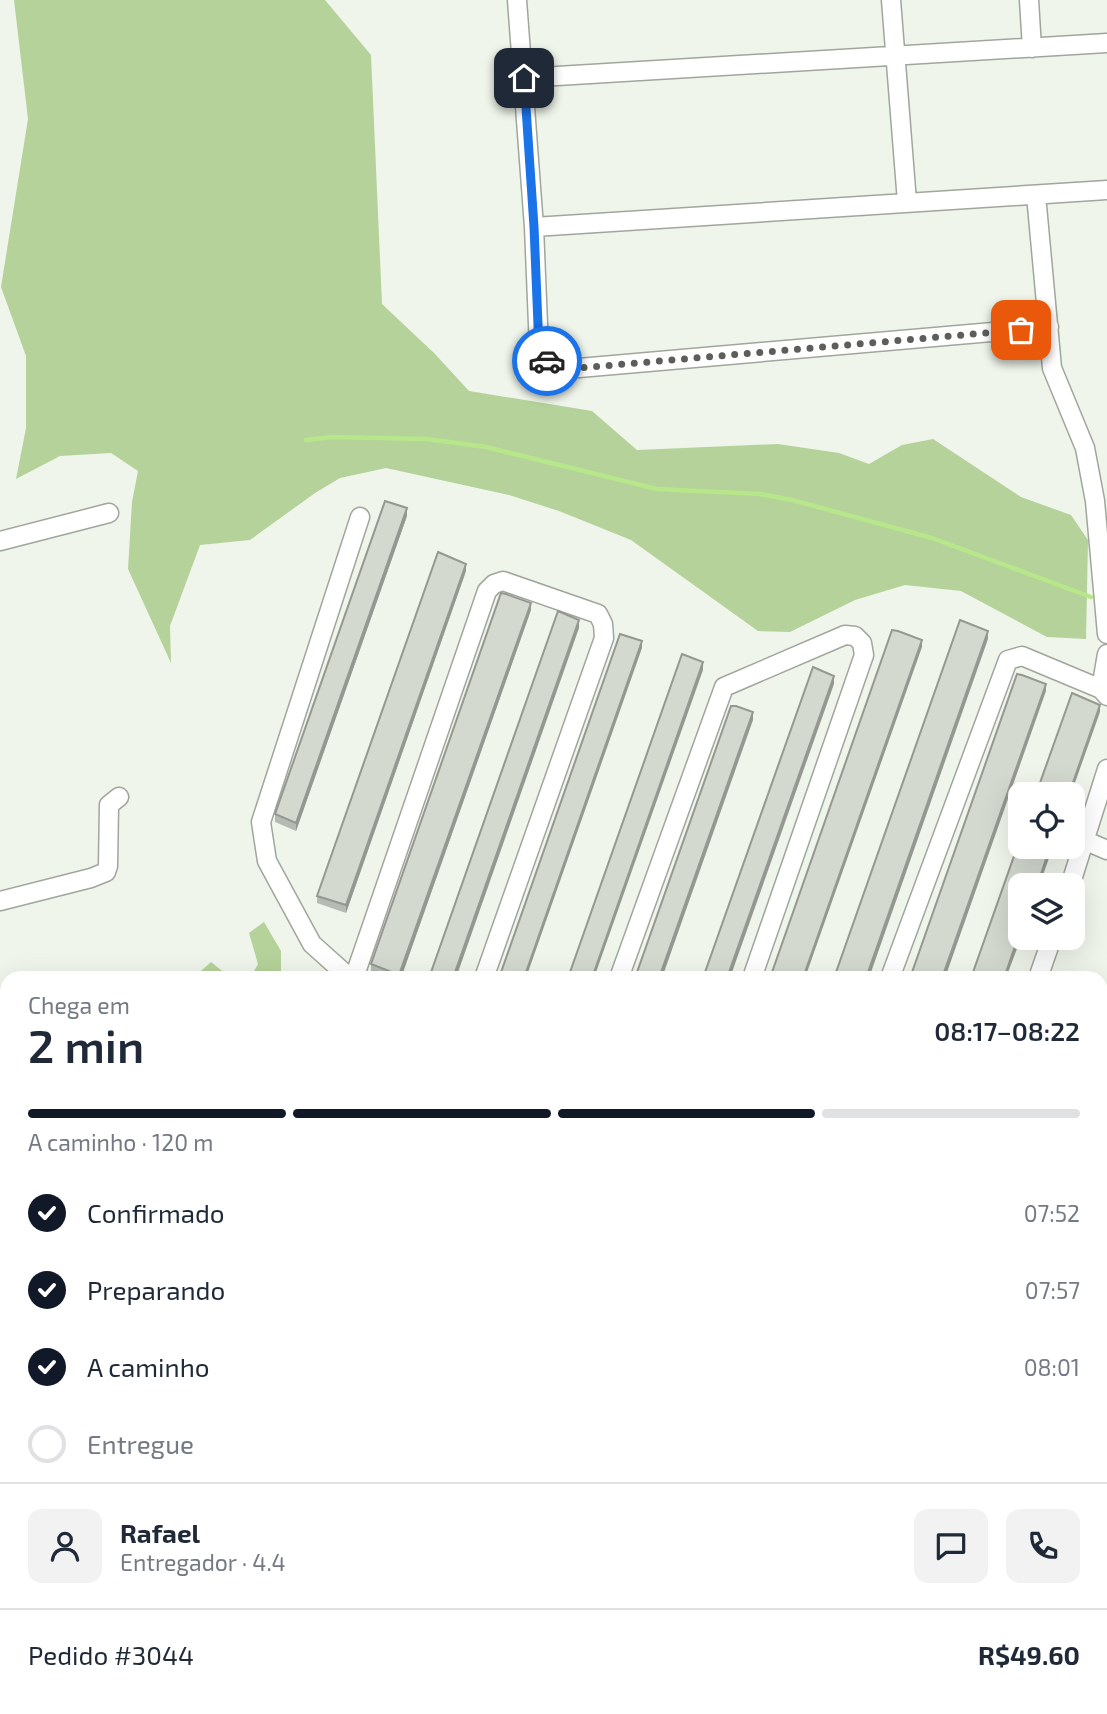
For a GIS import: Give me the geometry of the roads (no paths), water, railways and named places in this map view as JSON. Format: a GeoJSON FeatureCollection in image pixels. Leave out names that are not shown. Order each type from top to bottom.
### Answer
{"type":"FeatureCollection","features":[{"type":"Feature","properties":{"kind":"street"},"geometry":{"type":"LineString","coordinates":[[517,0],[534,227],[539,349],[547,362],[579,368],[1049,327]]}},
{"type":"Feature","properties":{"kind":"street"},"geometry":{"type":"LineString","coordinates":[[891,0],[907,202]]}},
{"type":"Feature","properties":{"kind":"street"},"geometry":{"type":"LineString","coordinates":[[1029,0],[1032,48]]}},
{"type":"Feature","properties":{"kind":"street"},"geometry":{"type":"LineString","coordinates":[[524,78],[1107,43]]}},
{"type":"Feature","properties":{"kind":"street"},"geometry":{"type":"LineString","coordinates":[[534,227],[1107,191]]}},
{"type":"Feature","properties":{"kind":"street"},"geometry":{"type":"LineString","coordinates":[[1036,195],[1052,368],[1085,448],[1095,502],[1107,634]]}},
{"type":"Feature","properties":{"kind":"street"},"geometry":{"type":"LineString","coordinates":[[0,541],[109,513]]}},
{"type":"Feature","properties":{"kind":"street"},"geometry":{"type":"LineString","coordinates":[[344,971],[312,944],[267,861],[261,822],[360,517]]}},
{"type":"Feature","properties":{"kind":"street"},"geometry":{"type":"LineString","coordinates":[[354,971],[486,591],[503,581],[598,614],[603,624],[604,638],[486,971]]}},
{"type":"Feature","properties":{"kind":"street"},"geometry":{"type":"LineString","coordinates":[[622,971],[724,687],[845,635],[856,636],[862,643],[864,655],[754,971]]}},
{"type":"Feature","properties":{"kind":"street"},"geometry":{"type":"LineString","coordinates":[[893,971],[1008,660],[1022,656],[1104,693],[1107,654]]}},
{"type":"Feature","properties":{"kind":"street"},"geometry":{"type":"LineString","coordinates":[[1075,873],[1107,769]]}},
{"type":"Feature","properties":{"kind":"street"},"geometry":{"type":"LineString","coordinates":[[0,901],[106,872],[109,805],[119,797]]}},
{"type":"Feature","properties":{"kind":"street"},"geometry":{"type":"LineString","coordinates":[[1086,841],[1107,850]]}},
{"type":"Feature","properties":{"kind":"street"},"geometry":{"type":"LineString","coordinates":[[1040,971],[1048,950]]}},
{"type":"Feature","properties":{"kind":"waterway"},"geometry":{"type":"LineString","coordinates":[[306,440],[331,437],[427,439],[486,447],[657,489],[760,494],[792,500],[932,538],[1091,597]]}}]}
